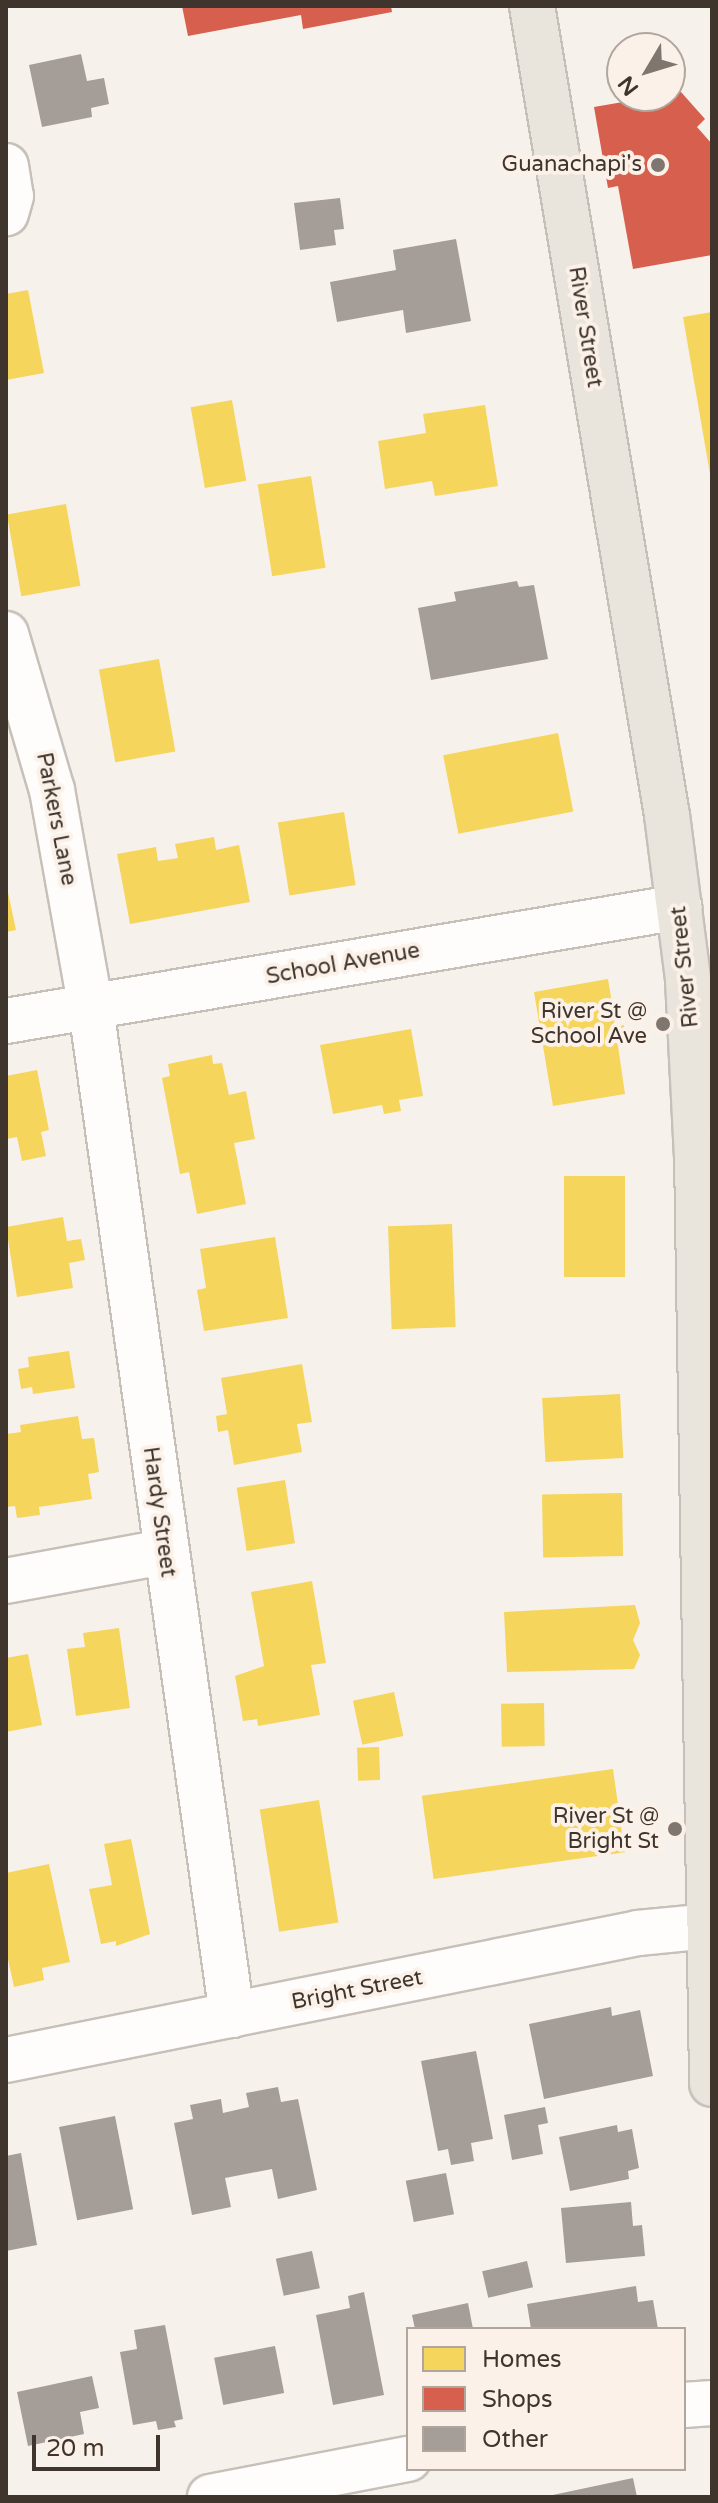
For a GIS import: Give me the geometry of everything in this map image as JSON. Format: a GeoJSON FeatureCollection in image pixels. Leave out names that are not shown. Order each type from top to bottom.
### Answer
{"type":"FeatureCollection","features":[{"type":"Feature","properties":{"kind":"main road","name":"River Street"},"geometry":{"type":"LineString","coordinates":[[532,6],[679,907],[691,1018],[697,1155],[712,2084]]}},
{"type":"Feature","properties":{"kind":"street"},"geometry":{"type":"LineString","coordinates":[[6,166],[11,196],[6,213]]}},
{"type":"Feature","properties":{"kind":"street","name":"Parkers Lane"},"geometry":{"type":"LineString","coordinates":[[6,634],[52,790],[91,1008]]}},
{"type":"Feature","properties":{"kind":"street","name":"School Avenue"},"geometry":{"type":"LineString","coordinates":[[6,1021],[679,907]]}},
{"type":"Feature","properties":{"kind":"street","name":"Hardy Street"},"geometry":{"type":"LineString","coordinates":[[91,1008],[164,1552],[232,2015]]}},
{"type":"Feature","properties":{"kind":"street"},"geometry":{"type":"LineString","coordinates":[[6,1581],[164,1552]]}},
{"type":"Feature","properties":{"kind":"street","name":"Bright Street"},"geometry":{"type":"LineString","coordinates":[[6,2060],[638,1933],[709,1926]]}},
{"type":"Feature","properties":{"kind":"street"},"geometry":{"type":"LineString","coordinates":[[686,2405],[712,2403]]}},
{"type":"Feature","properties":{"kind":"street"},"geometry":{"type":"LineString","coordinates":[[210,2497],[406,2459]]}},
{"type":"Feature","properties":{"kind":"building: Homes"},"geometry":{"type":"Polygon","coordinates":[[[28,290],[44,373],[6,380],[6,294],[28,290]]]}},
{"type":"Feature","properties":{"kind":"building: Homes"},"geometry":{"type":"Polygon","coordinates":[[[712,312],[712,474],[710,474],[683,317],[712,312]]]}},
{"type":"Feature","properties":{"kind":"building: Homes"},"geometry":{"type":"Polygon","coordinates":[[[232,400],[246,481],[205,488],[191,407],[232,400]]]}},
{"type":"Feature","properties":{"kind":"building: Homes"},"geometry":{"type":"Polygon","coordinates":[[[485,405],[498,486],[435,496],[432,481],[385,489],[378,441],[426,433],[423,414],[485,405]]]}},
{"type":"Feature","properties":{"kind":"building: Homes"},"geometry":{"type":"Polygon","coordinates":[[[311,476],[326,568],[272,576],[258,484],[311,476]]]}},
{"type":"Feature","properties":{"kind":"building: Homes"},"geometry":{"type":"Polygon","coordinates":[[[66,504],[80,586],[21,596],[7,514],[66,504]]]}},
{"type":"Feature","properties":{"kind":"building: Homes"},"geometry":{"type":"Polygon","coordinates":[[[159,659],[175,752],[115,762],[99,670],[159,659]]]}},
{"type":"Feature","properties":{"kind":"building: Homes"},"geometry":{"type":"Polygon","coordinates":[[[558,733],[573,812],[458,834],[443,755],[558,733]]]}},
{"type":"Feature","properties":{"kind":"building: Homes"},"geometry":{"type":"Polygon","coordinates":[[[344,812],[356,885],[289,896],[278,822],[344,812]]]}},
{"type":"Feature","properties":{"kind":"building: Homes"},"geometry":{"type":"Polygon","coordinates":[[[214,837],[216,850],[239,845],[250,902],[130,924],[117,854],[156,847],[158,861],[178,858],[175,844],[214,837]]]}},
{"type":"Feature","properties":{"kind":"building: Homes"},"geometry":{"type":"Polygon","coordinates":[[[6,883],[16,930],[6,932],[6,883]]]}},
{"type":"Feature","properties":{"kind":"building: Homes"},"geometry":{"type":"Polygon","coordinates":[[[608,979],[616,1027],[624,1025],[627,1044],[618,1046],[625,1094],[553,1106],[534,992],[608,979]]]}},
{"type":"Feature","properties":{"kind":"building: Homes"},"geometry":{"type":"Polygon","coordinates":[[[411,1029],[423,1096],[399,1100],[401,1111],[384,1114],[382,1105],[333,1114],[320,1045],[411,1029]]]}},
{"type":"Feature","properties":{"kind":"building: Homes"},"geometry":{"type":"Polygon","coordinates":[[[212,1055],[213,1064],[222,1063],[229,1095],[246,1091],[255,1139],[234,1143],[246,1204],[197,1214],[189,1172],[180,1174],[162,1078],[170,1076],[168,1064],[212,1055]]]}},
{"type":"Feature","properties":{"kind":"building: Homes"},"geometry":{"type":"Polygon","coordinates":[[[37,1070],[49,1130],[41,1132],[46,1156],[22,1161],[17,1137],[6,1139],[6,1076],[37,1070]]]}},
{"type":"Feature","properties":{"kind":"building: Homes"},"geometry":{"type":"Polygon","coordinates":[[[564,1176],[625,1176],[625,1277],[564,1277],[564,1176]]]}},
{"type":"Feature","properties":{"kind":"building: Homes"},"geometry":{"type":"Polygon","coordinates":[[[63,1217],[67,1241],[81,1239],[85,1260],[69,1263],[73,1288],[17,1297],[6,1227],[63,1217]]]}},
{"type":"Feature","properties":{"kind":"building: Homes"},"geometry":{"type":"Polygon","coordinates":[[[452,1224],[456,1327],[392,1329],[388,1226],[452,1224]]]}},
{"type":"Feature","properties":{"kind":"building: Homes"},"geometry":{"type":"Polygon","coordinates":[[[275,1237],[288,1318],[204,1331],[197,1290],[206,1288],[200,1249],[275,1237]]]}},
{"type":"Feature","properties":{"kind":"building: Homes"},"geometry":{"type":"Polygon","coordinates":[[[69,1351],[75,1388],[33,1394],[32,1387],[21,1389],[18,1369],[29,1367],[28,1357],[69,1351]]]}},
{"type":"Feature","properties":{"kind":"building: Homes"},"geometry":{"type":"Polygon","coordinates":[[[302,1364],[312,1422],[297,1424],[302,1452],[234,1465],[228,1430],[218,1432],[216,1416],[227,1414],[221,1378],[302,1364]]]}},
{"type":"Feature","properties":{"kind":"building: Homes"},"geometry":{"type":"Polygon","coordinates":[[[620,1394],[623,1458],[545,1462],[542,1398],[620,1394]]]}},
{"type":"Feature","properties":{"kind":"building: Homes"},"geometry":{"type":"Polygon","coordinates":[[[78,1416],[82,1439],[94,1438],[99,1472],[88,1474],[92,1499],[39,1507],[40,1515],[17,1518],[15,1506],[6,1507],[6,1434],[21,1432],[20,1425],[78,1416]]]}},
{"type":"Feature","properties":{"kind":"building: Homes"},"geometry":{"type":"Polygon","coordinates":[[[285,1480],[295,1543],[247,1551],[237,1488],[285,1480]]]}},
{"type":"Feature","properties":{"kind":"building: Homes"},"geometry":{"type":"Polygon","coordinates":[[[622,1493],[623,1556],[543,1557],[542,1494],[622,1493]]]}},
{"type":"Feature","properties":{"kind":"building: Homes"},"geometry":{"type":"Polygon","coordinates":[[[312,1581],[326,1663],[311,1665],[320,1715],[258,1726],[257,1719],[243,1721],[235,1676],[264,1666],[251,1592],[312,1581]]]}},
{"type":"Feature","properties":{"kind":"building: Homes"},"geometry":{"type":"Polygon","coordinates":[[[635,1605],[640,1623],[633,1640],[640,1655],[634,1669],[507,1672],[504,1612],[635,1605]]]}},
{"type":"Feature","properties":{"kind":"building: Homes"},"geometry":{"type":"Polygon","coordinates":[[[119,1628],[130,1708],[76,1716],[67,1649],[85,1647],[83,1633],[119,1628]]]}},
{"type":"Feature","properties":{"kind":"building: Homes"},"geometry":{"type":"Polygon","coordinates":[[[28,1654],[42,1725],[6,1732],[6,1658],[28,1654]]]}},
{"type":"Feature","properties":{"kind":"building: Homes"},"geometry":{"type":"Polygon","coordinates":[[[394,1692],[403,1736],[362,1745],[353,1701],[394,1692]]]}},
{"type":"Feature","properties":{"kind":"building: Homes"},"geometry":{"type":"Polygon","coordinates":[[[544,1703],[545,1746],[502,1747],[501,1704],[544,1703]]]}},
{"type":"Feature","properties":{"kind":"building: Homes"},"geometry":{"type":"Polygon","coordinates":[[[379,1747],[380,1780],[358,1781],[357,1748],[379,1747]]]}},
{"type":"Feature","properties":{"kind":"building: Homes"},"geometry":{"type":"Polygon","coordinates":[[[613,1769],[625,1852],[434,1879],[422,1796],[613,1769]]]}},
{"type":"Feature","properties":{"kind":"building: Homes"},"geometry":{"type":"Polygon","coordinates":[[[319,1800],[338,1922],[279,1932],[260,1809],[319,1800]]]}},
{"type":"Feature","properties":{"kind":"building: Homes"},"geometry":{"type":"Polygon","coordinates":[[[131,1839],[150,1934],[116,1946],[116,1941],[101,1944],[89,1889],[112,1885],[104,1844],[131,1839]]]}},
{"type":"Feature","properties":{"kind":"building: Homes"},"geometry":{"type":"Polygon","coordinates":[[[49,1864],[70,1962],[42,1968],[44,1980],[14,1987],[6,1950],[6,1873],[49,1864]]]}},
{"type":"Feature","properties":{"kind":"building: Shops"},"geometry":{"type":"Polygon","coordinates":[[[182,6],[391,6],[392,12],[303,29],[301,15],[188,36],[182,6]]]}},
{"type":"Feature","properties":{"kind":"building: Shops","name":"Guanachapi's"},"geometry":{"type":"Polygon","coordinates":[[[686,98],[705,119],[697,127],[712,144],[712,255],[633,269],[618,186],[608,188],[594,107],[606,105],[606,112],[686,112],[686,98]]]}},
{"type":"Feature","properties":{"kind":"building: Other"},"geometry":{"type":"Polygon","coordinates":[[[81,54],[87,81],[104,78],[109,104],[91,108],[92,117],[42,127],[29,65],[81,54]]]}},
{"type":"Feature","properties":{"kind":"building: Other"},"geometry":{"type":"Polygon","coordinates":[[[340,198],[344,229],[334,230],[336,245],[300,250],[294,203],[340,198]]]}},
{"type":"Feature","properties":{"kind":"building: Other"},"geometry":{"type":"Polygon","coordinates":[[[456,239],[471,321],[406,333],[403,310],[337,322],[330,282],[396,270],[393,250],[456,239]]]}},
{"type":"Feature","properties":{"kind":"building: Other"},"geometry":{"type":"Polygon","coordinates":[[[517,581],[519,587],[534,585],[548,659],[431,680],[418,608],[456,601],[454,592],[517,581]]]}},
{"type":"Feature","properties":{"kind":"building: Other"},"geometry":{"type":"Polygon","coordinates":[[[611,2007],[612,2016],[640,2010],[653,2076],[544,2099],[529,2024],[611,2007]]]}},
{"type":"Feature","properties":{"kind":"building: Other"},"geometry":{"type":"Polygon","coordinates":[[[476,2051],[493,2139],[471,2143],[474,2161],[451,2165],[448,2149],[438,2151],[421,2061],[476,2051]]]}},
{"type":"Feature","properties":{"kind":"building: Other"},"geometry":{"type":"Polygon","coordinates":[[[278,2087],[281,2102],[298,2099],[317,2190],[278,2199],[272,2169],[225,2178],[231,2207],[192,2215],[174,2123],[193,2119],[190,2105],[221,2099],[223,2113],[249,2107],[246,2093],[278,2087]]]}},
{"type":"Feature","properties":{"kind":"building: Other"},"geometry":{"type":"Polygon","coordinates":[[[545,2107],[548,2123],[538,2125],[543,2154],[512,2160],[504,2115],[545,2107]]]}},
{"type":"Feature","properties":{"kind":"building: Other"},"geometry":{"type":"Polygon","coordinates":[[[115,2116],[133,2209],[77,2220],[59,2127],[115,2116]]]}},
{"type":"Feature","properties":{"kind":"building: Other"},"geometry":{"type":"Polygon","coordinates":[[[617,2125],[618,2132],[632,2129],[639,2168],[628,2171],[629,2179],[570,2191],[559,2137],[617,2125]]]}},
{"type":"Feature","properties":{"kind":"building: Other"},"geometry":{"type":"Polygon","coordinates":[[[21,2153],[37,2245],[6,2251],[6,2156],[21,2153]]]}},
{"type":"Feature","properties":{"kind":"building: Other"},"geometry":{"type":"Polygon","coordinates":[[[446,2173],[454,2214],[414,2222],[406,2181],[446,2173]]]}},
{"type":"Feature","properties":{"kind":"building: Other"},"geometry":{"type":"Polygon","coordinates":[[[631,2202],[633,2226],[642,2225],[645,2256],[566,2263],[561,2208],[631,2202]]]}},
{"type":"Feature","properties":{"kind":"building: Other"},"geometry":{"type":"Polygon","coordinates":[[[312,2251],[320,2288],[284,2296],[276,2259],[312,2251]]]}},
{"type":"Feature","properties":{"kind":"building: Other"},"geometry":{"type":"Polygon","coordinates":[[[527,2261],[533,2287],[488,2298],[482,2271],[527,2261]]]}},
{"type":"Feature","properties":{"kind":"building: Other"},"geometry":{"type":"Polygon","coordinates":[[[636,2286],[638,2302],[653,2300],[658,2327],[531,2327],[527,2304],[636,2286]]]}},
{"type":"Feature","properties":{"kind":"building: Other"},"geometry":{"type":"Polygon","coordinates":[[[364,2292],[384,2395],[333,2405],[316,2315],[350,2308],[348,2296],[364,2292]]]}},
{"type":"Feature","properties":{"kind":"building: Other"},"geometry":{"type":"Polygon","coordinates":[[[468,2303],[473,2327],[415,2327],[412,2315],[468,2303]]]}},
{"type":"Feature","properties":{"kind":"building: Other"},"geometry":{"type":"Polygon","coordinates":[[[165,2325],[183,2419],[174,2421],[176,2427],[158,2430],[156,2421],[133,2425],[120,2352],[137,2349],[134,2330],[165,2325]]]}},
{"type":"Feature","properties":{"kind":"building: Other"},"geometry":{"type":"Polygon","coordinates":[[[275,2346],[284,2393],[223,2405],[214,2358],[275,2346]]]}},
{"type":"Feature","properties":{"kind":"building: Other"},"geometry":{"type":"Polygon","coordinates":[[[92,2376],[99,2408],[80,2412],[84,2434],[28,2446],[17,2392],[92,2376]]]}},
{"type":"Feature","properties":{"kind":"building: Other"},"geometry":{"type":"Polygon","coordinates":[[[633,2478],[637,2497],[548,2497],[548,2496],[633,2478]]]}},
{"type":"Feature","properties":{"kind":"place","name":"Guanachapi's"},"geometry":{"type":"Point","coordinates":[658,165]}},
{"type":"Feature","properties":{"kind":"place","name":"River St @ School Ave"},"geometry":{"type":"Point","coordinates":[663,1024]}},
{"type":"Feature","properties":{"kind":"place","name":"River St @ Bright St"},"geometry":{"type":"Point","coordinates":[675,1829]}}]}
